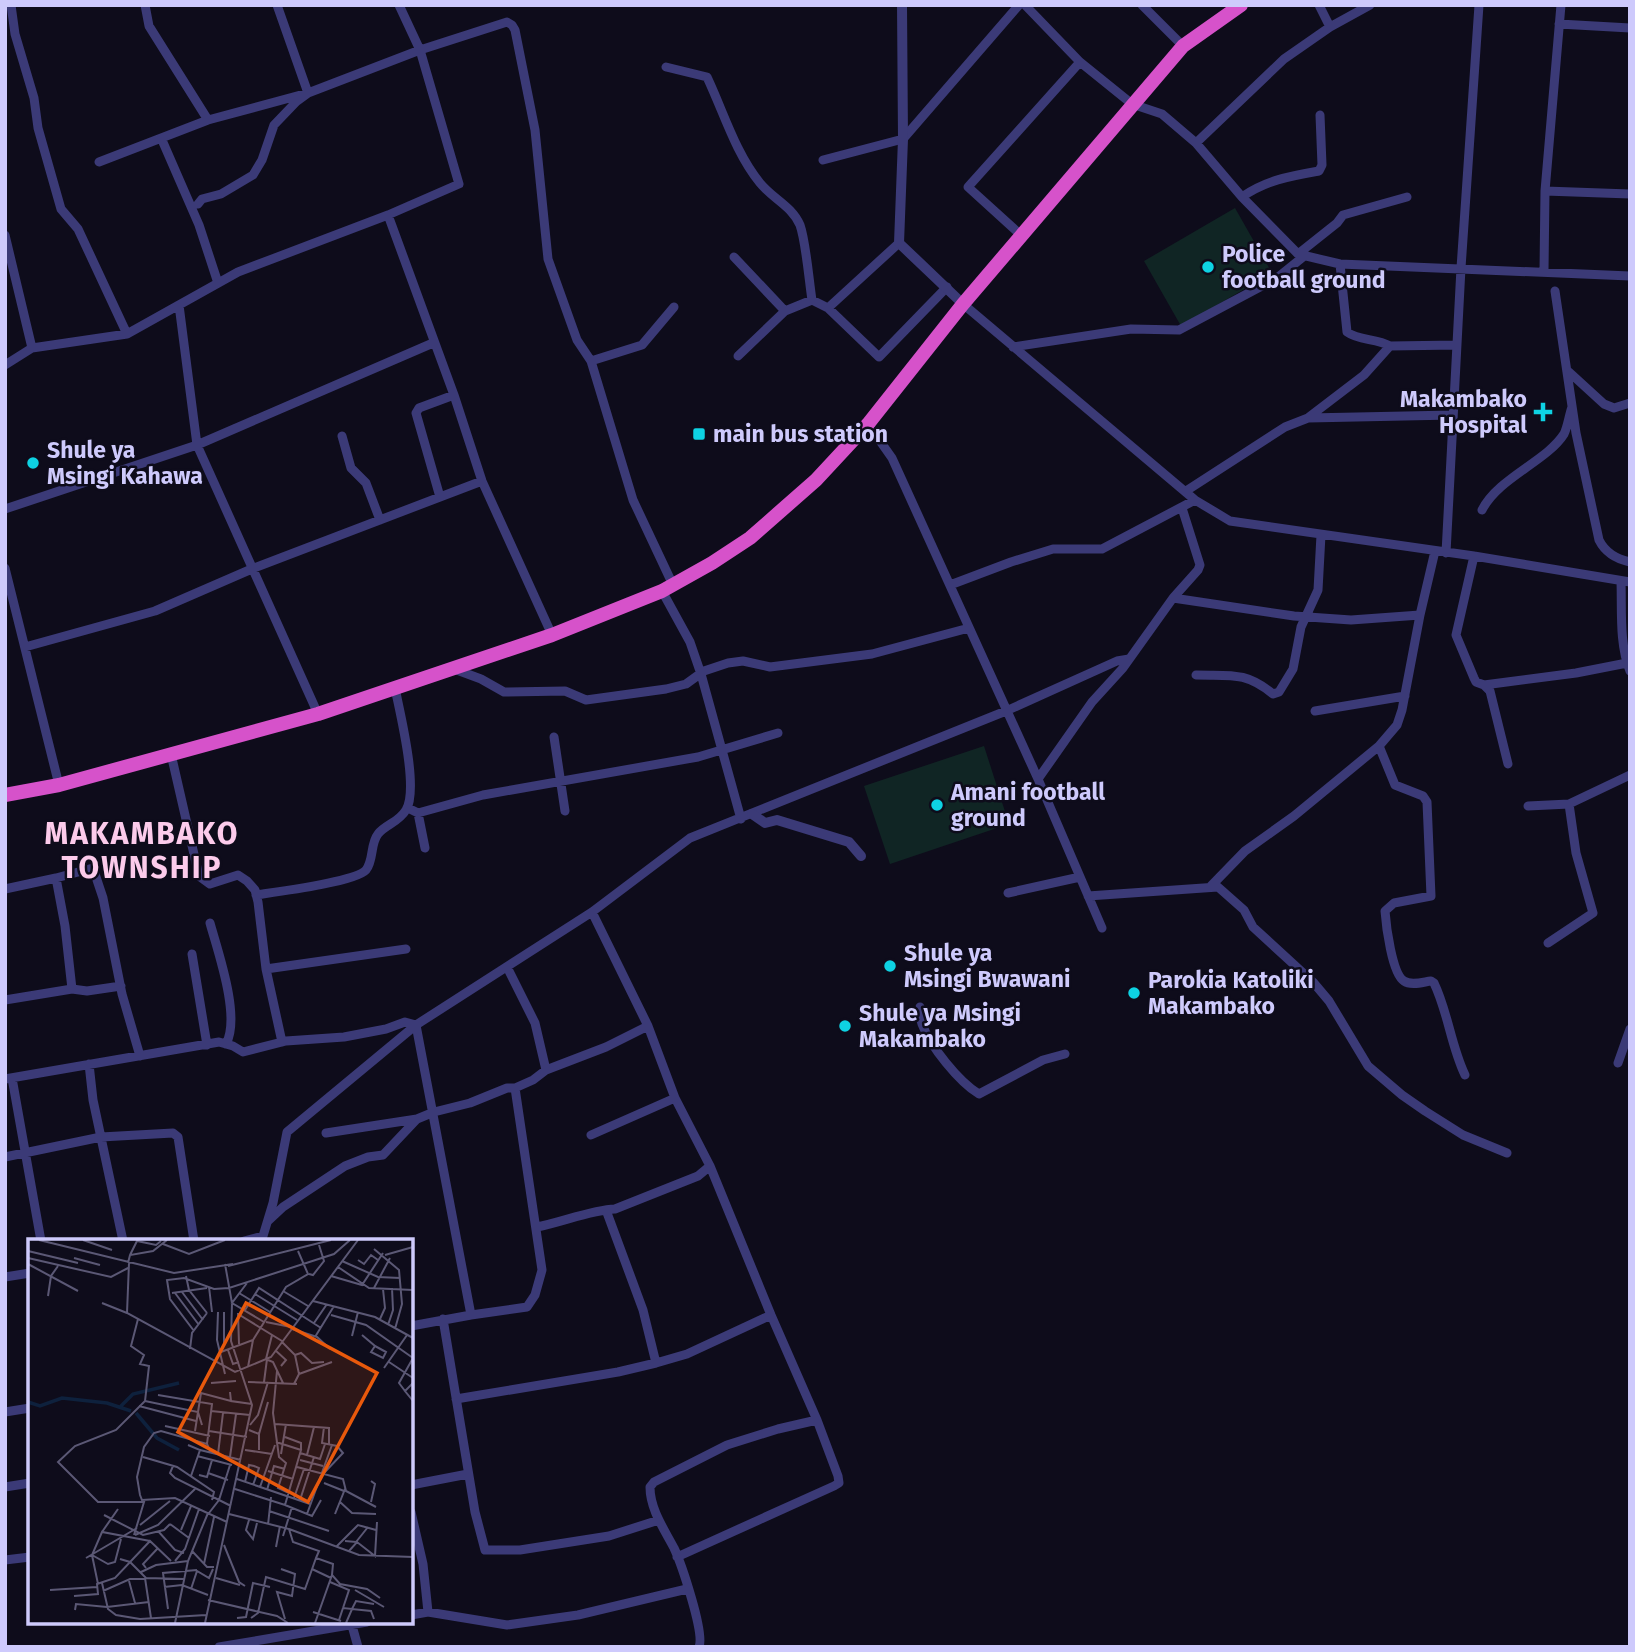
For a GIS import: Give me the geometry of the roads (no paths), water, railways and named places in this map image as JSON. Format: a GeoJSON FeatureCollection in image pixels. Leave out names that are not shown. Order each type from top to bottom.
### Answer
{"type":"FeatureCollection","features":[{"type":"Feature","properties":{"kind":"highway"},"geometry":{"type":"LineString","coordinates":[[5,795],[60,785],[318,713],[552,635],[668,588],[750,538],[816,480],[868,424],[963,304],[1183,46],[1241,5]]}},
{"type":"Feature","properties":{"kind":"street"},"geometry":{"type":"LineString","coordinates":[[11,5],[15,34],[34,97],[38,128],[61,209],[78,229],[127,334]]}},
{"type":"Feature","properties":{"kind":"street"},"geometry":{"type":"LineString","coordinates":[[145,5],[149,26],[208,120]]}},
{"type":"Feature","properties":{"kind":"street"},"geometry":{"type":"LineString","coordinates":[[277,5],[308,93]]}},
{"type":"Feature","properties":{"kind":"street"},"geometry":{"type":"LineString","coordinates":[[5,365],[32,348],[127,334],[238,272],[388,215],[459,184],[420,50],[399,5]]}},
{"type":"Feature","properties":{"kind":"street"},"geometry":{"type":"LineString","coordinates":[[828,308],[899,243],[903,139],[902,5]]}},
{"type":"Feature","properties":{"kind":"street"},"geometry":{"type":"LineString","coordinates":[[823,160],[903,139],[1019,5]]}},
{"type":"Feature","properties":{"kind":"street"},"geometry":{"type":"LineString","coordinates":[[1025,5],[1080,62],[1132,104],[1162,114],[1196,143],[1242,197],[1301,255],[1340,264],[1630,276]]}},
{"type":"Feature","properties":{"kind":"street"},"geometry":{"type":"LineString","coordinates":[[1142,5],[1183,46]]}},
{"type":"Feature","properties":{"kind":"street"},"geometry":{"type":"LineString","coordinates":[[1319,5],[1330,27]]}},
{"type":"Feature","properties":{"kind":"street"},"geometry":{"type":"LineString","coordinates":[[1196,143],[1284,59],[1330,27],[1370,5]]}},
{"type":"Feature","properties":{"kind":"street"},"geometry":{"type":"LineString","coordinates":[[1211,886],[1245,851],[1294,816],[1379,746],[1397,725],[1420,615],[1441,552],[1453,415],[1479,5]]}},
{"type":"Feature","properties":{"kind":"street"},"geometry":{"type":"LineString","coordinates":[[1544,271],[1545,191],[1560,5]]}},
{"type":"Feature","properties":{"kind":"street"},"geometry":{"type":"LineString","coordinates":[[99,162],[162,140],[208,120],[308,93],[503,22],[512,25],[525,71],[535,130],[548,260],[577,340],[591,361],[633,500],[690,642],[741,818]]}},
{"type":"Feature","properties":{"kind":"street"},"geometry":{"type":"LineString","coordinates":[[1559,24],[1630,27]]}},
{"type":"Feature","properties":{"kind":"street"},"geometry":{"type":"LineString","coordinates":[[1022,236],[968,187],[1080,62]]}},
{"type":"Feature","properties":{"kind":"street"},"geometry":{"type":"LineString","coordinates":[[666,68],[707,77],[728,122],[734,144],[761,185],[777,202],[787,205],[800,225],[812,300]]}},
{"type":"Feature","properties":{"kind":"street"},"geometry":{"type":"LineString","coordinates":[[198,204],[253,175],[262,160],[274,124],[308,93]]}},
{"type":"Feature","properties":{"kind":"street"},"geometry":{"type":"LineString","coordinates":[[1242,197],[1276,179],[1319,171],[1322,165],[1320,115]]}},
{"type":"Feature","properties":{"kind":"street"},"geometry":{"type":"LineString","coordinates":[[162,140],[199,225],[218,283]]}},
{"type":"Feature","properties":{"kind":"street"},"geometry":{"type":"LineString","coordinates":[[1545,191],[1630,194]]}},
{"type":"Feature","properties":{"kind":"street"},"geometry":{"type":"LineString","coordinates":[[1013,346],[1131,329],[1179,330],[1277,278],[1343,215],[1407,197]]}},
{"type":"Feature","properties":{"kind":"street"},"geometry":{"type":"LineString","coordinates":[[388,215],[482,481],[552,635]]}},
{"type":"Feature","properties":{"kind":"street"},"geometry":{"type":"LineString","coordinates":[[5,235],[32,348]]}},
{"type":"Feature","properties":{"kind":"street"},"geometry":{"type":"LineString","coordinates":[[899,243],[963,304],[1195,500],[1230,521],[1474,556],[1625,582],[1628,667],[1484,685]]}},
{"type":"Feature","properties":{"kind":"street"},"geometry":{"type":"LineString","coordinates":[[734,257],[785,311]]}},
{"type":"Feature","properties":{"kind":"street"},"geometry":{"type":"LineString","coordinates":[[1340,264],[1347,332],[1352,336],[1378,340],[1390,346],[1457,345]]}},
{"type":"Feature","properties":{"kind":"street"},"geometry":{"type":"LineString","coordinates":[[738,356],[785,311],[812,300],[828,308],[879,357],[947,287]]}},
{"type":"Feature","properties":{"kind":"street"},"geometry":{"type":"LineString","coordinates":[[1555,291],[1576,433],[1598,540],[1603,549],[1620,560],[1630,562]]}},
{"type":"Feature","properties":{"kind":"street"},"geometry":{"type":"LineString","coordinates":[[179,305],[197,445],[318,713]]}},
{"type":"Feature","properties":{"kind":"street"},"geometry":{"type":"LineString","coordinates":[[591,361],[642,345],[674,307]]}},
{"type":"Feature","properties":{"kind":"street"},"geometry":{"type":"LineString","coordinates":[[5,509],[197,445],[433,343]]}},
{"type":"Feature","properties":{"kind":"street"},"geometry":{"type":"LineString","coordinates":[[1186,491],[1286,427],[1308,418],[1364,375],[1390,346]]}},
{"type":"Feature","properties":{"kind":"street"},"geometry":{"type":"LineString","coordinates":[[1568,371],[1604,404],[1614,408],[1630,403]]}},
{"type":"Feature","properties":{"kind":"street"},"geometry":{"type":"LineString","coordinates":[[440,497],[416,413],[419,408],[454,396]]}},
{"type":"Feature","properties":{"kind":"street"},"geometry":{"type":"LineString","coordinates":[[1482,510],[1486,502],[1564,433],[1573,401]]}},
{"type":"Feature","properties":{"kind":"street"},"geometry":{"type":"LineString","coordinates":[[1308,418],[1453,415]]}},
{"type":"Feature","properties":{"kind":"street"},"geometry":{"type":"LineString","coordinates":[[868,424],[892,458],[1038,779],[1102,928]]}},
{"type":"Feature","properties":{"kind":"street"},"geometry":{"type":"LineString","coordinates":[[342,436],[351,468],[366,483],[380,520]]}},
{"type":"Feature","properties":{"kind":"street"},"geometry":{"type":"LineString","coordinates":[[25,648],[155,611],[254,568],[482,481]]}},
{"type":"Feature","properties":{"kind":"street"},"geometry":{"type":"LineString","coordinates":[[950,585],[1053,549],[1102,549],[1195,500]]}},
{"type":"Feature","properties":{"kind":"street"},"geometry":{"type":"LineString","coordinates":[[1038,779],[1092,702],[1124,668],[1173,598],[1198,570],[1200,565],[1182,508]]}},
{"type":"Feature","properties":{"kind":"street"},"geometry":{"type":"LineString","coordinates":[[1196,675],[1245,676],[1276,694],[1293,669],[1301,627],[1318,590],[1321,535]]}},
{"type":"Feature","properties":{"kind":"street"},"geometry":{"type":"LineString","coordinates":[[1474,556],[1457,635],[1476,682],[1490,691],[1508,764]]}},
{"type":"Feature","properties":{"kind":"street"},"geometry":{"type":"LineString","coordinates":[[5,568],[60,785]]}},
{"type":"Feature","properties":{"kind":"street"},"geometry":{"type":"LineString","coordinates":[[1173,598],[1294,617],[1351,620],[1420,615]]}},
{"type":"Feature","properties":{"kind":"street"},"geometry":{"type":"LineString","coordinates":[[452,668],[481,679],[504,692],[565,691],[586,700],[686,684],[704,671],[728,663],[743,661],[770,667],[872,654],[969,628]]}},
{"type":"Feature","properties":{"kind":"street"},"geometry":{"type":"LineString","coordinates":[[251,1239],[262,1236],[273,1203],[287,1132],[416,1025],[592,912],[690,838],[1006,711],[1116,661],[1129,659]]}},
{"type":"Feature","properties":{"kind":"street"},"geometry":{"type":"LineString","coordinates":[[256,895],[353,877],[365,871],[376,837],[396,823],[408,808],[412,794],[395,688]]}},
{"type":"Feature","properties":{"kind":"street"},"geometry":{"type":"LineString","coordinates":[[1315,711],[1405,696]]}},
{"type":"Feature","properties":{"kind":"street"},"geometry":{"type":"LineString","coordinates":[[408,808],[418,813],[483,795],[698,757],[778,733]]}},
{"type":"Feature","properties":{"kind":"street"},"geometry":{"type":"LineString","coordinates":[[554,737],[565,811]]}},
{"type":"Feature","properties":{"kind":"street"},"geometry":{"type":"LineString","coordinates":[[1379,746],[1395,785],[1423,796],[1427,802],[1431,896],[1394,903],[1385,911],[1393,959],[1400,979],[1405,982],[1434,983],[1454,1051],[1465,1075]]}},
{"type":"Feature","properties":{"kind":"street"},"geometry":{"type":"LineString","coordinates":[[171,754],[199,876],[210,884],[238,875],[247,881],[256,895],[266,969],[282,1042]]}},
{"type":"Feature","properties":{"kind":"street"},"geometry":{"type":"LineString","coordinates":[[1528,806],[1569,804],[1630,775]]}},
{"type":"Feature","properties":{"kind":"street"},"geometry":{"type":"LineString","coordinates":[[1548,943],[1593,913],[1576,853],[1569,804]]}},
{"type":"Feature","properties":{"kind":"street"},"geometry":{"type":"LineString","coordinates":[[418,813],[425,848]]}},
{"type":"Feature","properties":{"kind":"street"},"geometry":{"type":"LineString","coordinates":[[752,814],[765,823],[777,820],[849,842],[861,856]]}},
{"type":"Feature","properties":{"kind":"street"},"geometry":{"type":"LineString","coordinates":[[5,889],[93,868],[103,898],[121,986],[140,1056]]}},
{"type":"Feature","properties":{"kind":"street"},"geometry":{"type":"LineString","coordinates":[[1008,893],[1080,877]]}},
{"type":"Feature","properties":{"kind":"street"},"geometry":{"type":"LineString","coordinates":[[56,878],[72,989]]}},
{"type":"Feature","properties":{"kind":"street"},"geometry":{"type":"LineString","coordinates":[[1088,896],[1218,887],[1244,910],[1253,927],[1313,982],[1329,1001],[1355,1047],[1375,1072],[1402,1095],[1463,1135],[1507,1153]]}},
{"type":"Feature","properties":{"kind":"street"},"geometry":{"type":"LineString","coordinates":[[592,912],[648,1026],[675,1098],[710,1166],[817,1420],[839,1483],[677,1557]]}},
{"type":"Feature","properties":{"kind":"street"},"geometry":{"type":"LineString","coordinates":[[210,923],[228,1002],[231,1029],[226,1044]]}},
{"type":"Feature","properties":{"kind":"street"},"geometry":{"type":"LineString","coordinates":[[266,969],[406,949]]}},
{"type":"Feature","properties":{"kind":"street"},"geometry":{"type":"LineString","coordinates":[[192,954],[207,1045]]}},
{"type":"Feature","properties":{"kind":"street"},"geometry":{"type":"LineString","coordinates":[[507,967],[535,1023],[545,1070]]}},
{"type":"Feature","properties":{"kind":"street"},"geometry":{"type":"LineString","coordinates":[[5,1000],[72,989],[87,991],[121,986]]}},
{"type":"Feature","properties":{"kind":"street"},"geometry":{"type":"LineString","coordinates":[[920,1007],[920,1022],[934,1047],[970,1088],[979,1094],[1043,1060],[1065,1054]]}},
{"type":"Feature","properties":{"kind":"street"},"geometry":{"type":"LineString","coordinates":[[41,1239],[8,1078],[219,1042],[243,1052],[282,1042],[344,1037],[386,1029],[405,1022],[416,1025]]}},
{"type":"Feature","properties":{"kind":"street"},"geometry":{"type":"LineString","coordinates":[[416,1025],[471,1314]]}},
{"type":"Feature","properties":{"kind":"street"},"geometry":{"type":"LineString","coordinates":[[326,1133],[417,1119],[515,1088],[533,1080],[545,1070],[606,1047],[648,1026]]}},
{"type":"Feature","properties":{"kind":"street"},"geometry":{"type":"LineString","coordinates":[[1618,1063],[1630,1028]]}},
{"type":"Feature","properties":{"kind":"street"},"geometry":{"type":"LineString","coordinates":[[89,1064],[122,1239]]}},
{"type":"Feature","properties":{"kind":"street"},"geometry":{"type":"LineString","coordinates":[[413,1326],[527,1307],[536,1295],[542,1270],[515,1088]]}},
{"type":"Feature","properties":{"kind":"street"},"geometry":{"type":"LineString","coordinates":[[591,1135],[675,1098]]}},
{"type":"Feature","properties":{"kind":"street"},"geometry":{"type":"LineString","coordinates":[[267,1221],[283,1207],[345,1166],[383,1154],[417,1119]]}},
{"type":"Feature","properties":{"kind":"street"},"geometry":{"type":"LineString","coordinates":[[5,1157],[101,1137],[170,1132],[176,1134],[194,1239]]}},
{"type":"Feature","properties":{"kind":"street"},"geometry":{"type":"LineString","coordinates":[[537,1227],[615,1209],[698,1176],[710,1166]]}},
{"type":"Feature","properties":{"kind":"street"},"geometry":{"type":"LineString","coordinates":[[606,1210],[643,1310],[656,1363]]}},
{"type":"Feature","properties":{"kind":"street"},"geometry":{"type":"LineString","coordinates":[[5,1277],[28,1273]]}},
{"type":"Feature","properties":{"kind":"street"},"geometry":{"type":"LineString","coordinates":[[456,1399],[618,1372],[656,1363],[687,1354],[771,1315]]}},
{"type":"Feature","properties":{"kind":"street"},"geometry":{"type":"LineString","coordinates":[[443,1319],[468,1474],[485,1550],[490,1552],[609,1536],[659,1521]]}},
{"type":"Feature","properties":{"kind":"street"},"geometry":{"type":"LineString","coordinates":[[5,1412],[28,1408]]}},
{"type":"Feature","properties":{"kind":"street"},"geometry":{"type":"LineString","coordinates":[[703,1645],[698,1619],[677,1557],[659,1521],[650,1487],[653,1482],[727,1445],[817,1420]]}},
{"type":"Feature","properties":{"kind":"street"},"geometry":{"type":"LineString","coordinates":[[413,1485],[468,1474]]}},
{"type":"Feature","properties":{"kind":"street"},"geometry":{"type":"LineString","coordinates":[[5,1488],[28,1483]]}},
{"type":"Feature","properties":{"kind":"street"},"geometry":{"type":"LineString","coordinates":[[413,1520],[424,1564],[428,1612]]}},
{"type":"Feature","properties":{"kind":"street"},"geometry":{"type":"LineString","coordinates":[[5,1560],[28,1557]]}},
{"type":"Feature","properties":{"kind":"street"},"geometry":{"type":"LineString","coordinates":[[413,1615],[428,1612],[507,1625],[578,1615],[687,1589]]}},
{"type":"Feature","properties":{"kind":"street"},"geometry":{"type":"LineString","coordinates":[[219,1647],[346,1624]]}},
{"type":"Feature","properties":{"kind":"street"},"geometry":{"type":"LineString","coordinates":[[351,1624],[358,1647]]}},
{"type":"Feature","properties":{"kind":"place","name":"Police football ground"},"geometry":{"type":"Point","coordinates":[1208,267]}},
{"type":"Feature","properties":{"kind":"place","name":"Makambako Hospital"},"geometry":{"type":"Point","coordinates":[1543,412]}},
{"type":"Feature","properties":{"kind":"place","name":"main bus station"},"geometry":{"type":"Point","coordinates":[699,434]}},
{"type":"Feature","properties":{"kind":"place","name":"Shule ya Msingi Kahawa"},"geometry":{"type":"Point","coordinates":[33,463]}},
{"type":"Feature","properties":{"kind":"place","name":"Amani football ground"},"geometry":{"type":"Point","coordinates":[937,805]}},
{"type":"Feature","properties":{"kind":"place","name":"Shule ya Msingi Bwawani"},"geometry":{"type":"Point","coordinates":[890,966]}},
{"type":"Feature","properties":{"kind":"place","name":"Parokia Katoliki Makambako"},"geometry":{"type":"Point","coordinates":[1134,993]}},
{"type":"Feature","properties":{"kind":"place","name":"Shule ya Msingi Makambako"},"geometry":{"type":"Point","coordinates":[845,1026]}},
{"type":"Feature","properties":{"kind":"district","name":"MAKAMBAKO TOWNSHIP"},"geometry":{"type":"Point","coordinates":[142,851]}}]}
